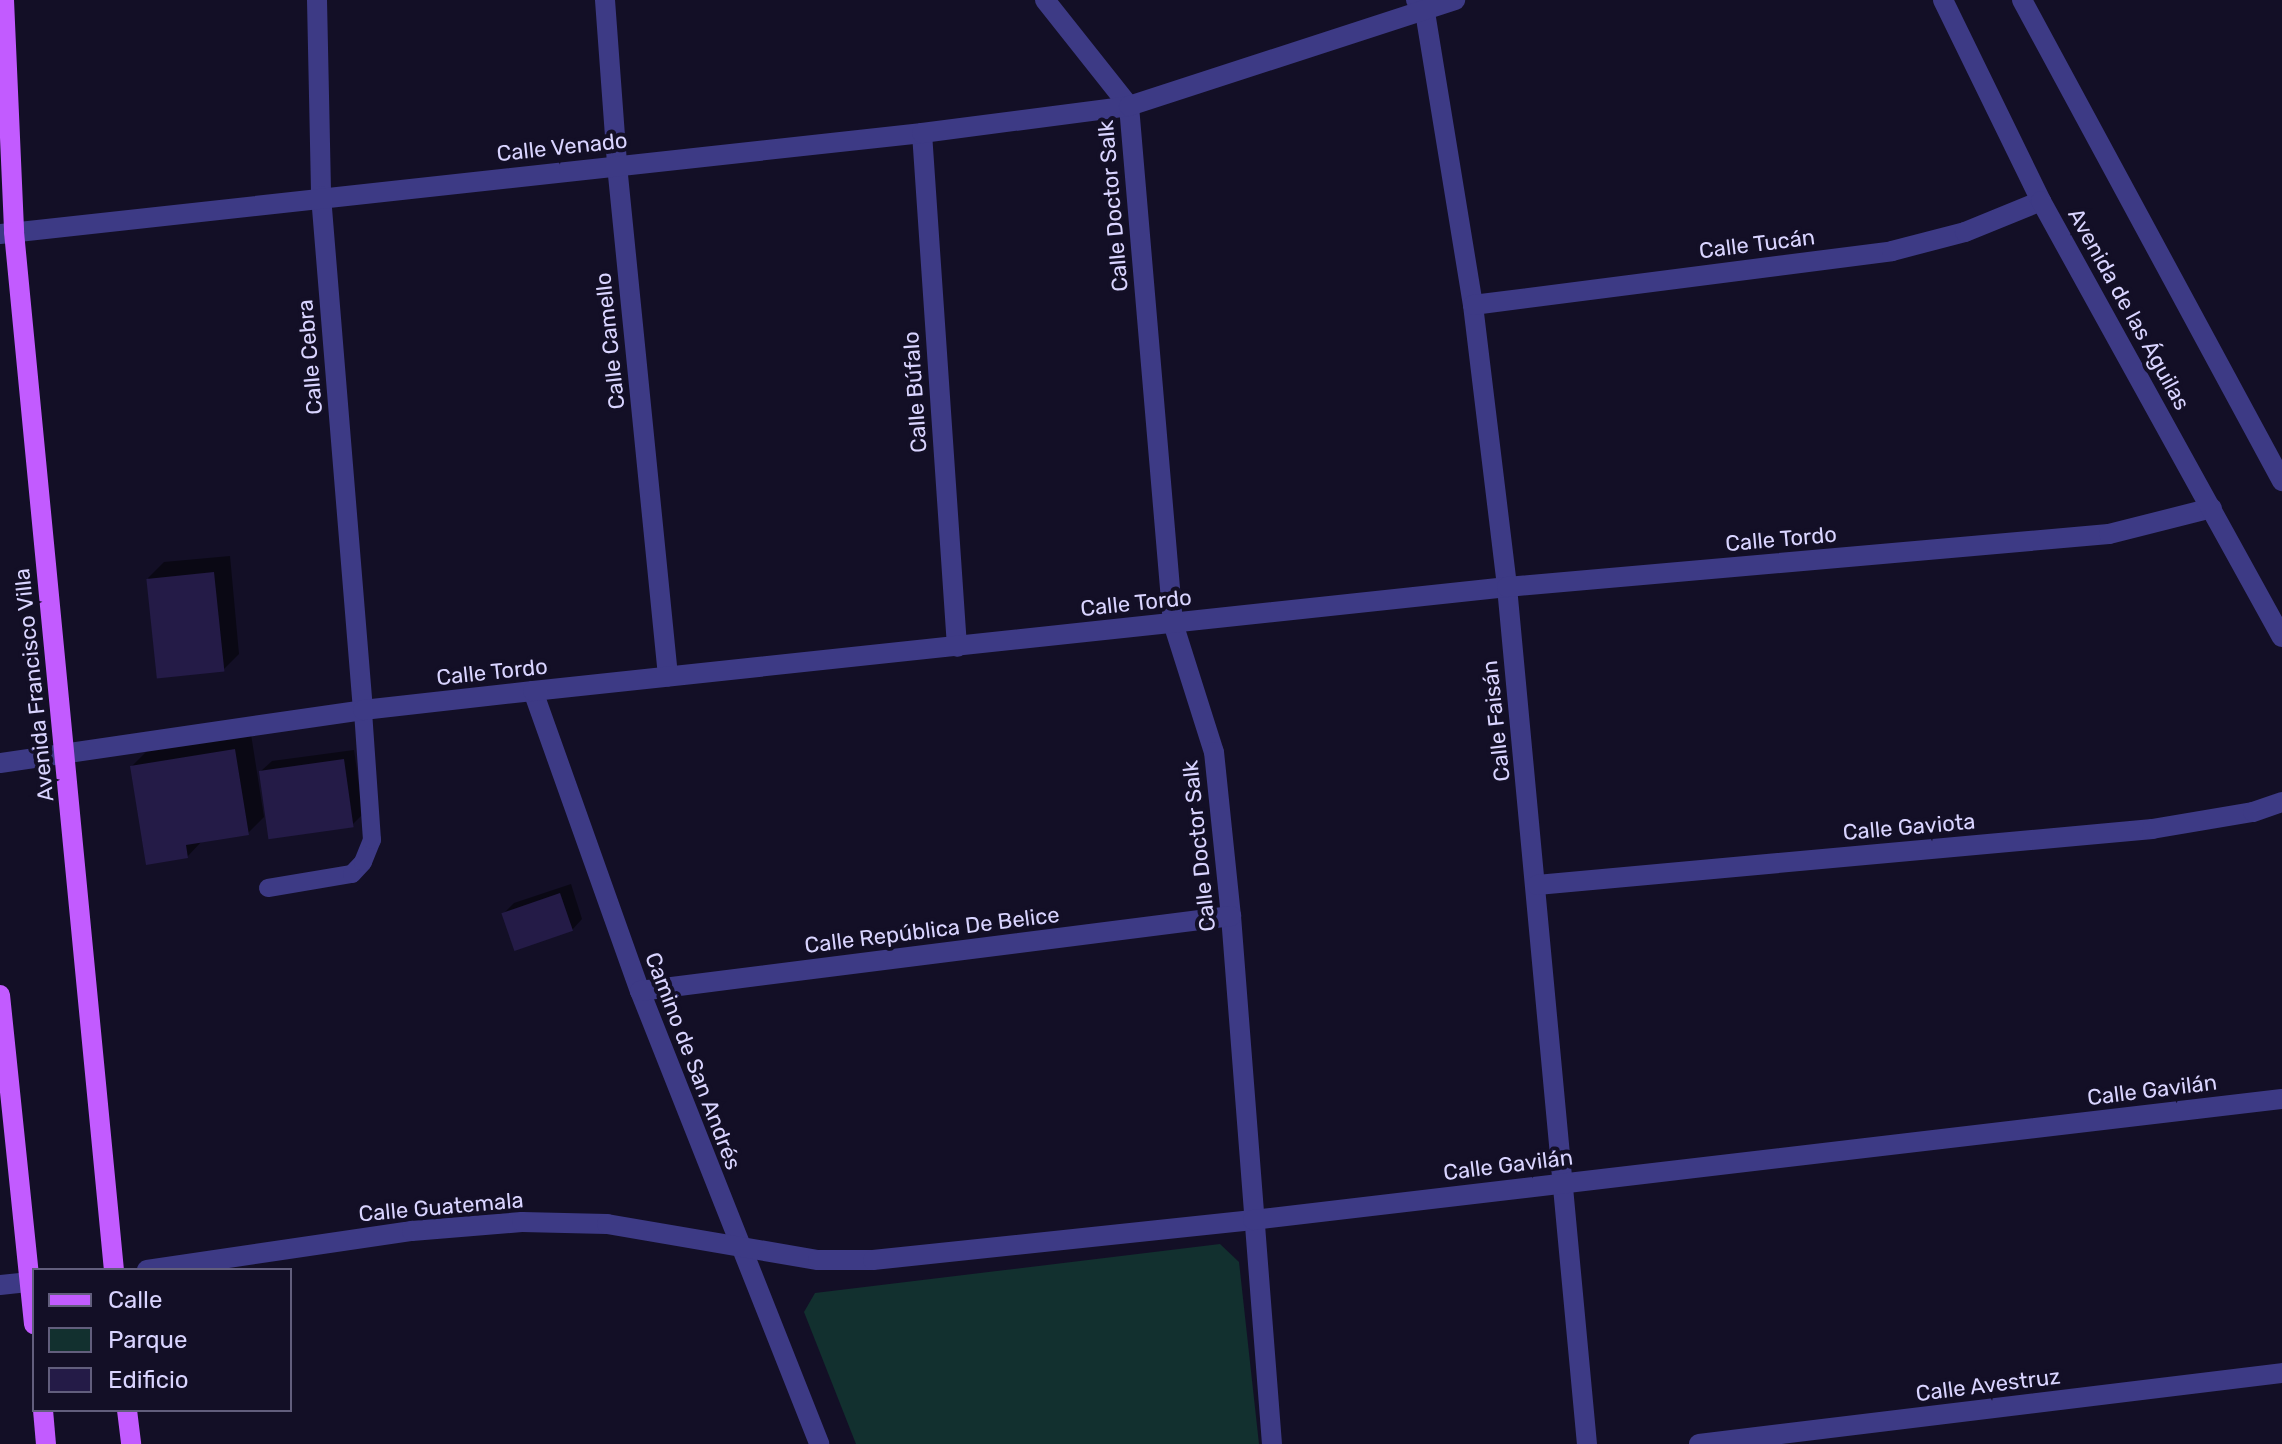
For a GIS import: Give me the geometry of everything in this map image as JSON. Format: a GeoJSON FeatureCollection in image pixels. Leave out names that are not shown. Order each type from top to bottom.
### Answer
{"type":"FeatureCollection","features":[{"type":"Feature","properties":{"kind":"main road","name":"Avenida Francisco Villa"},"geometry":{"type":"LineString","coordinates":[[4,0],[7,233],[65,756],[114,1268]]}},
{"type":"Feature","properties":{"kind":"main road"},"geometry":{"type":"LineString","coordinates":[[0,995],[32,1303]]}},
{"type":"Feature","properties":{"kind":"main road"},"geometry":{"type":"LineString","coordinates":[[43,1412],[46,1444]]}},
{"type":"Feature","properties":{"kind":"main road"},"geometry":{"type":"LineString","coordinates":[[127,1412],[131,1444]]}},
{"type":"Feature","properties":{"kind":"street","name":"Calle Cebra"},"geometry":{"type":"LineString","coordinates":[[317,0],[321,196],[363,710]]}},
{"type":"Feature","properties":{"kind":"street","name":"Calle Camello"},"geometry":{"type":"LineString","coordinates":[[605,0],[617,165],[668,676]]}},
{"type":"Feature","properties":{"kind":"street"},"geometry":{"type":"LineString","coordinates":[[1045,0],[1129,106]]}},
{"type":"Feature","properties":{"kind":"street","name":"Calle Venado"},"geometry":{"type":"LineString","coordinates":[[7,233],[321,196],[922,133],[1129,106],[1420,6],[1455,0]]}},
{"type":"Feature","properties":{"kind":"street","name":"Avenida de las Águilas"},"geometry":{"type":"LineString","coordinates":[[1943,0],[2041,201],[2282,637]]}},
{"type":"Feature","properties":{"kind":"street"},"geometry":{"type":"LineString","coordinates":[[2022,0],[2282,481]]}},
{"type":"Feature","properties":{"kind":"street","name":"Calle Faisán"},"geometry":{"type":"LineString","coordinates":[[1420,6],[1473,305],[1507,587],[1587,1444]]}},
{"type":"Feature","properties":{"kind":"street","name":"Calle Doctor Salk"},"geometry":{"type":"LineString","coordinates":[[1129,106],[1173,623],[1214,752],[1231,916],[1272,1444]]}},
{"type":"Feature","properties":{"kind":"street","name":"Calle Búfalo"},"geometry":{"type":"LineString","coordinates":[[922,133],[957,647]]}},
{"type":"Feature","properties":{"kind":"street","name":"Calle Tucán"},"geometry":{"type":"LineString","coordinates":[[1473,305],[1892,251],[1965,232],[2041,201]]}},
{"type":"Feature","properties":{"kind":"street","name":"Calle Tordo"},"geometry":{"type":"LineString","coordinates":[[0,763],[65,756],[363,710],[668,676],[1507,587],[2109,534],[2156,525],[2212,508]]}},
{"type":"Feature","properties":{"kind":"street","name":"Camino de San Andrés"},"geometry":{"type":"LineString","coordinates":[[533,691],[640,991],[819,1444]]}},
{"type":"Feature","properties":{"kind":"street","name":"Calle Gaviota"},"geometry":{"type":"LineString","coordinates":[[1537,885],[2152,829],[2253,812],[2282,802]]}},
{"type":"Feature","properties":{"kind":"street","name":"Calle República De Belice"},"geometry":{"type":"LineString","coordinates":[[640,991],[1231,916]]}},
{"type":"Feature","properties":{"kind":"street","name":"Calle Gavilán"},"geometry":{"type":"LineString","coordinates":[[740,1249],[818,1260],[873,1260],[1253,1220],[2282,1099]]}},
{"type":"Feature","properties":{"kind":"street","name":"Calle Guatemala"},"geometry":{"type":"LineString","coordinates":[[161,1268],[412,1231],[522,1222],[607,1224],[740,1249]]}},
{"type":"Feature","properties":{"kind":"street"},"geometry":{"type":"LineString","coordinates":[[0,1285],[30,1282]]}},
{"type":"Feature","properties":{"kind":"street","name":"Calle Avestruz"},"geometry":{"type":"LineString","coordinates":[[1699,1444],[2282,1373]]}},
{"type":"Feature","properties":{"kind":"lane"},"geometry":{"type":"LineString","coordinates":[[268,888],[352,874],[363,862],[372,840],[363,710]]}},
{"type":"Feature","properties":{"kind":"green space"},"geometry":{"type":"Polygon","coordinates":[[[1220,1244],[1239,1262],[1259,1444],[856,1444],[804,1312],[815,1293],[1220,1244]]]}},
{"type":"Feature","properties":{"kind":"building"},"geometry":{"type":"Polygon","coordinates":[[[214,572],[224,671],[157,679],[146,579],[214,572]]]}},
{"type":"Feature","properties":{"kind":"building"},"geometry":{"type":"Polygon","coordinates":[[[235,749],[249,835],[186,845],[188,858],[146,865],[130,766],[235,749]]]}},
{"type":"Feature","properties":{"kind":"building"},"geometry":{"type":"Polygon","coordinates":[[[344,759],[354,827],[268,839],[259,771],[344,759]]]}},
{"type":"Feature","properties":{"kind":"building"},"geometry":{"type":"Polygon","coordinates":[[[560,893],[573,931],[514,951],[501,913],[560,893]]]}}]}
